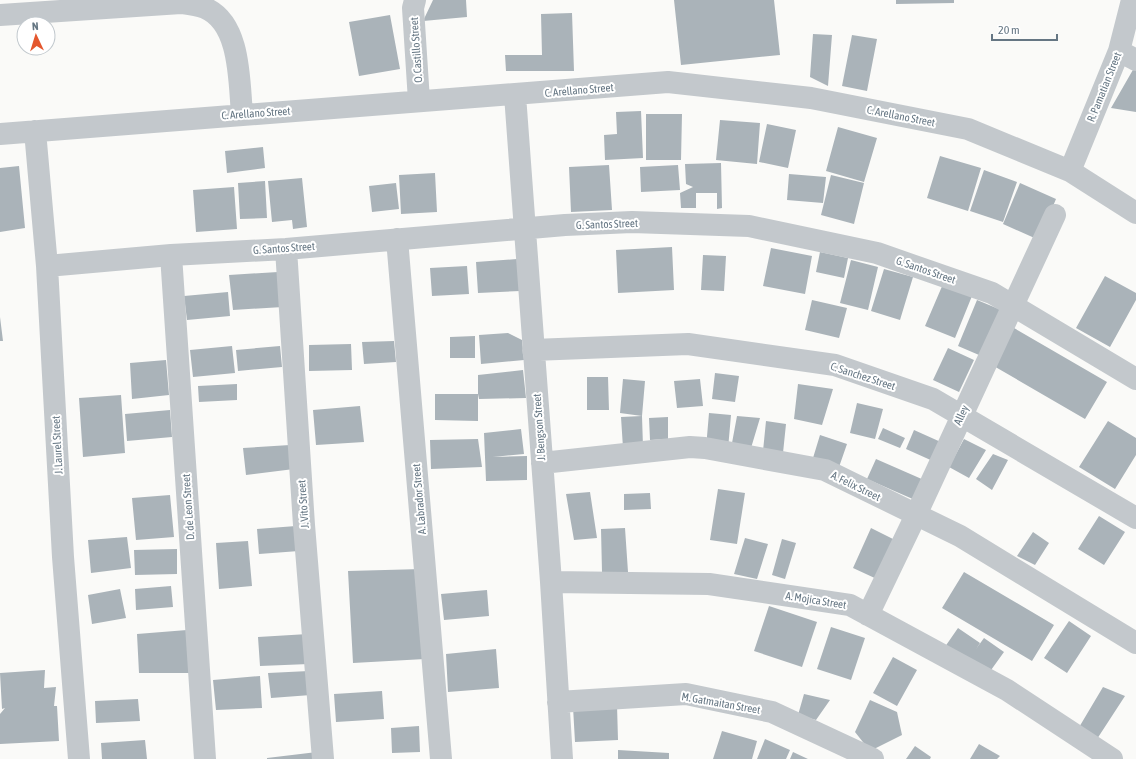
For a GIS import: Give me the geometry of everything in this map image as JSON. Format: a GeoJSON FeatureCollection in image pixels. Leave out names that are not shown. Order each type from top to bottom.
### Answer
{"type":"FeatureCollection","features":[{"type":"Feature","properties":{"kind":"street","name":"O. Castillo Street"},"geometry":{"type":"LineString","coordinates":[[415,0],[413,8],[419,101]]}},
{"type":"Feature","properties":{"kind":"street","name":"R. Pamatian Street"},"geometry":{"type":"LineString","coordinates":[[1070,171],[1128,55],[1132,0]]}},
{"type":"Feature","properties":{"kind":"street"},"geometry":{"type":"LineString","coordinates":[[0,15],[181,3],[206,8],[224,23],[235,47],[242,114]]}},
{"type":"Feature","properties":{"kind":"street","name":"C. Arellano Street"},"geometry":{"type":"LineString","coordinates":[[0,134],[668,82],[811,98],[968,129],[1070,171],[1136,213]]}},
{"type":"Feature","properties":{"kind":"street","name":"J. Bengson Street"},"geometry":{"type":"LineString","coordinates":[[514,95],[526,228],[533,350],[551,582],[562,759]]}},
{"type":"Feature","properties":{"kind":"street","name":"J. Laurel Street"},"geometry":{"type":"LineString","coordinates":[[35,131],[47,266],[63,557],[79,759]]}},
{"type":"Feature","properties":{"kind":"street","name":"Alley"},"geometry":{"type":"LineString","coordinates":[[868,615],[916,515],[961,415],[1014,307],[1055,215]]}},
{"type":"Feature","properties":{"kind":"street","name":"G. Santos Street"},"geometry":{"type":"LineString","coordinates":[[47,266],[286,249],[526,228],[632,222],[749,226],[876,253],[992,293],[1136,379]]}},
{"type":"Feature","properties":{"kind":"street","name":"A. Labrador Street"},"geometry":{"type":"LineString","coordinates":[[397,239],[441,759]]}},
{"type":"Feature","properties":{"kind":"street","name":"J. Vito Street"},"geometry":{"type":"LineString","coordinates":[[286,249],[304,525],[323,759]]}},
{"type":"Feature","properties":{"kind":"street","name":"D. de Leon Street"},"geometry":{"type":"LineString","coordinates":[[171,256],[206,759]]}},
{"type":"Feature","properties":{"kind":"street","name":"C. Sanchez Street"},"geometry":{"type":"LineString","coordinates":[[533,350],[688,344],[835,365],[933,399],[1136,518]]}},
{"type":"Feature","properties":{"kind":"street","name":"A. Felix Street"},"geometry":{"type":"LineString","coordinates":[[542,463],[690,447],[705,448],[825,470],[960,536],[1136,643]]}},
{"type":"Feature","properties":{"kind":"street","name":"A. Mojica Street"},"geometry":{"type":"LineString","coordinates":[[551,582],[709,584],[850,605],[1007,690],[1112,759]]}},
{"type":"Feature","properties":{"kind":"street","name":"M. Gatmaitan Street"},"geometry":{"type":"LineString","coordinates":[[558,702],[686,694],[772,712],[873,759]]}},
{"type":"Feature","properties":{"kind":"building"},"geometry":{"type":"Polygon","coordinates":[[[433,0],[466,0],[467,17],[423,21],[433,0]]]}},
{"type":"Feature","properties":{"kind":"building"},"geometry":{"type":"Polygon","coordinates":[[[674,0],[774,0],[780,55],[681,65],[674,0]]]}},
{"type":"Feature","properties":{"kind":"building"},"geometry":{"type":"Polygon","coordinates":[[[896,0],[954,0],[954,3],[896,4],[896,0]]]}},
{"type":"Feature","properties":{"kind":"building"},"geometry":{"type":"Polygon","coordinates":[[[572,13],[574,71],[506,71],[505,55],[542,55],[541,14],[572,13]]]}},
{"type":"Feature","properties":{"kind":"building"},"geometry":{"type":"Polygon","coordinates":[[[390,15],[400,69],[359,76],[349,22],[390,15]]]}},
{"type":"Feature","properties":{"kind":"building"},"geometry":{"type":"Polygon","coordinates":[[[813,34],[832,35],[828,86],[810,77],[813,34]]]}},
{"type":"Feature","properties":{"kind":"building"},"geometry":{"type":"Polygon","coordinates":[[[852,35],[877,39],[867,91],[842,86],[852,35]]]}},
{"type":"Feature","properties":{"kind":"building"},"geometry":{"type":"Polygon","coordinates":[[[1134,68],[1136,69],[1136,112],[1111,108],[1134,68]]]}},
{"type":"Feature","properties":{"kind":"building"},"geometry":{"type":"Polygon","coordinates":[[[641,111],[643,158],[605,160],[604,135],[617,134],[616,112],[641,111]]]}},
{"type":"Feature","properties":{"kind":"building"},"geometry":{"type":"Polygon","coordinates":[[[646,114],[682,114],[681,160],[646,160],[646,114]]]}},
{"type":"Feature","properties":{"kind":"building"},"geometry":{"type":"Polygon","coordinates":[[[720,120],[760,123],[757,164],[716,160],[720,120]]]}},
{"type":"Feature","properties":{"kind":"building"},"geometry":{"type":"Polygon","coordinates":[[[767,124],[796,130],[788,168],[759,162],[767,124]]]}},
{"type":"Feature","properties":{"kind":"building"},"geometry":{"type":"Polygon","coordinates":[[[838,127],[877,138],[864,182],[826,171],[838,127]]]}},
{"type":"Feature","properties":{"kind":"building"},"geometry":{"type":"Polygon","coordinates":[[[263,147],[265,168],[227,173],[225,151],[263,147]]]}},
{"type":"Feature","properties":{"kind":"building"},"geometry":{"type":"Polygon","coordinates":[[[940,156],[981,168],[968,211],[927,198],[940,156]]]}},
{"type":"Feature","properties":{"kind":"building"},"geometry":{"type":"Polygon","coordinates":[[[721,163],[722,208],[717,209],[717,193],[696,193],[696,208],[681,208],[680,193],[693,187],[686,184],[685,164],[721,163]]]}},
{"type":"Feature","properties":{"kind":"building"},"geometry":{"type":"Polygon","coordinates":[[[609,165],[612,210],[571,212],[569,167],[609,165]]]}},
{"type":"Feature","properties":{"kind":"building"},"geometry":{"type":"Polygon","coordinates":[[[678,165],[680,190],[641,192],[640,167],[678,165]]]}},
{"type":"Feature","properties":{"kind":"building"},"geometry":{"type":"Polygon","coordinates":[[[19,166],[25,228],[0,232],[0,168],[19,166]]]}},
{"type":"Feature","properties":{"kind":"building"},"geometry":{"type":"Polygon","coordinates":[[[984,170],[1017,182],[1003,222],[970,211],[984,170]]]}},
{"type":"Feature","properties":{"kind":"building"},"geometry":{"type":"Polygon","coordinates":[[[435,173],[437,212],[401,214],[399,175],[435,173]]]}},
{"type":"Feature","properties":{"kind":"building"},"geometry":{"type":"Polygon","coordinates":[[[789,174],[826,177],[823,203],[787,200],[789,174]]]}},
{"type":"Feature","properties":{"kind":"building"},"geometry":{"type":"Polygon","coordinates":[[[831,175],[864,183],[854,224],[821,215],[831,175]]]}},
{"type":"Feature","properties":{"kind":"building"},"geometry":{"type":"Polygon","coordinates":[[[302,178],[307,227],[293,229],[292,220],[272,222],[268,181],[302,178]]]}},
{"type":"Feature","properties":{"kind":"building"},"geometry":{"type":"Polygon","coordinates":[[[265,181],[267,218],[240,219],[238,183],[265,181]]]}},
{"type":"Feature","properties":{"kind":"building"},"geometry":{"type":"Polygon","coordinates":[[[396,183],[399,209],[372,212],[369,186],[396,183]]]}},
{"type":"Feature","properties":{"kind":"building"},"geometry":{"type":"Polygon","coordinates":[[[1020,183],[1056,199],[1039,240],[1003,224],[1020,183]]]}},
{"type":"Feature","properties":{"kind":"building"},"geometry":{"type":"Polygon","coordinates":[[[234,187],[237,229],[196,232],[193,190],[234,187]]]}},
{"type":"Feature","properties":{"kind":"building"},"geometry":{"type":"Polygon","coordinates":[[[672,247],[674,290],[618,293],[616,250],[672,247]]]}},
{"type":"Feature","properties":{"kind":"building"},"geometry":{"type":"Polygon","coordinates":[[[771,248],[812,256],[805,294],[763,286],[771,248]]]}},
{"type":"Feature","properties":{"kind":"building"},"geometry":{"type":"Polygon","coordinates":[[[820,252],[848,258],[844,278],[816,272],[820,252]]]}},
{"type":"Feature","properties":{"kind":"building"},"geometry":{"type":"Polygon","coordinates":[[[703,255],[726,256],[724,291],[701,290],[703,255]]]}},
{"type":"Feature","properties":{"kind":"building"},"geometry":{"type":"Polygon","coordinates":[[[517,259],[520,291],[478,293],[476,262],[517,259]]]}},
{"type":"Feature","properties":{"kind":"building"},"geometry":{"type":"Polygon","coordinates":[[[851,260],[878,267],[868,310],[840,303],[851,260]]]}},
{"type":"Feature","properties":{"kind":"building"},"geometry":{"type":"Polygon","coordinates":[[[467,266],[469,294],[432,296],[430,268],[467,266]]]}},
{"type":"Feature","properties":{"kind":"building"},"geometry":{"type":"Polygon","coordinates":[[[884,269],[913,277],[900,320],[871,311],[884,269]]]}},
{"type":"Feature","properties":{"kind":"building"},"geometry":{"type":"Polygon","coordinates":[[[278,272],[283,307],[233,310],[229,275],[278,272]]]}},
{"type":"Feature","properties":{"kind":"building"},"geometry":{"type":"Polygon","coordinates":[[[1105,276],[1136,293],[1136,300],[1110,347],[1076,328],[1105,276]]]}},
{"type":"Feature","properties":{"kind":"building"},"geometry":{"type":"Polygon","coordinates":[[[943,284],[972,296],[955,338],[925,326],[943,284]]]}},
{"type":"Feature","properties":{"kind":"building"},"geometry":{"type":"Polygon","coordinates":[[[228,292],[230,316],[187,320],[184,296],[228,292]]]}},
{"type":"Feature","properties":{"kind":"building"},"geometry":{"type":"Polygon","coordinates":[[[812,300],[847,308],[839,338],[805,330],[812,300]]]}},
{"type":"Feature","properties":{"kind":"building"},"geometry":{"type":"Polygon","coordinates":[[[977,300],[1006,312],[986,358],[958,346],[977,300]]]}},
{"type":"Feature","properties":{"kind":"building"},"geometry":{"type":"Polygon","coordinates":[[[0,317],[3,341],[0,341],[0,317]]]}},
{"type":"Feature","properties":{"kind":"building"},"geometry":{"type":"Polygon","coordinates":[[[1014,328],[1107,382],[1085,419],[992,365],[1014,328]]]}},
{"type":"Feature","properties":{"kind":"building"},"geometry":{"type":"Polygon","coordinates":[[[508,333],[522,340],[524,360],[481,364],[479,335],[508,333]]]}},
{"type":"Feature","properties":{"kind":"building"},"geometry":{"type":"Polygon","coordinates":[[[475,336],[475,358],[450,358],[450,337],[475,336]]]}},
{"type":"Feature","properties":{"kind":"building"},"geometry":{"type":"Polygon","coordinates":[[[394,341],[396,362],[364,364],[362,342],[394,341]]]}},
{"type":"Feature","properties":{"kind":"building"},"geometry":{"type":"Polygon","coordinates":[[[351,344],[352,370],[309,371],[309,345],[351,344]]]}},
{"type":"Feature","properties":{"kind":"building"},"geometry":{"type":"Polygon","coordinates":[[[232,346],[235,373],[193,377],[190,350],[232,346]]]}},
{"type":"Feature","properties":{"kind":"building"},"geometry":{"type":"Polygon","coordinates":[[[280,346],[282,367],[238,371],[236,350],[280,346]]]}},
{"type":"Feature","properties":{"kind":"building"},"geometry":{"type":"Polygon","coordinates":[[[948,348],[974,360],[959,392],[933,380],[948,348]]]}},
{"type":"Feature","properties":{"kind":"building"},"geometry":{"type":"Polygon","coordinates":[[[166,360],[169,395],[132,399],[130,363],[166,360]]]}},
{"type":"Feature","properties":{"kind":"building"},"geometry":{"type":"Polygon","coordinates":[[[523,370],[526,398],[479,399],[478,375],[523,370]]]}},
{"type":"Feature","properties":{"kind":"building"},"geometry":{"type":"Polygon","coordinates":[[[715,373],[739,376],[735,402],[712,399],[715,373]]]}},
{"type":"Feature","properties":{"kind":"building"},"geometry":{"type":"Polygon","coordinates":[[[587,377],[608,377],[609,410],[587,410],[587,377]]]}},
{"type":"Feature","properties":{"kind":"building"},"geometry":{"type":"Polygon","coordinates":[[[623,379],[645,381],[642,416],[620,413],[623,379]]]}},
{"type":"Feature","properties":{"kind":"building"},"geometry":{"type":"Polygon","coordinates":[[[700,379],[703,406],[677,408],[674,381],[700,379]]]}},
{"type":"Feature","properties":{"kind":"building"},"geometry":{"type":"Polygon","coordinates":[[[237,384],[237,400],[199,402],[198,386],[237,384]]]}},
{"type":"Feature","properties":{"kind":"building"},"geometry":{"type":"Polygon","coordinates":[[[798,384],[833,389],[822,425],[794,419],[798,384]]]}},
{"type":"Feature","properties":{"kind":"building"},"geometry":{"type":"Polygon","coordinates":[[[435,394],[478,394],[478,421],[435,420],[435,394]]]}},
{"type":"Feature","properties":{"kind":"building"},"geometry":{"type":"Polygon","coordinates":[[[121,395],[125,453],[83,457],[79,398],[121,395]]]}},
{"type":"Feature","properties":{"kind":"building"},"geometry":{"type":"Polygon","coordinates":[[[857,403],[883,409],[875,439],[850,433],[857,403]]]}},
{"type":"Feature","properties":{"kind":"building"},"geometry":{"type":"Polygon","coordinates":[[[360,406],[364,442],[316,445],[313,410],[360,406]]]}},
{"type":"Feature","properties":{"kind":"building"},"geometry":{"type":"Polygon","coordinates":[[[170,410],[172,437],[127,441],[125,414],[170,410]]]}},
{"type":"Feature","properties":{"kind":"building"},"geometry":{"type":"Polygon","coordinates":[[[709,413],[731,415],[728,449],[706,448],[709,413]]]}},
{"type":"Feature","properties":{"kind":"building"},"geometry":{"type":"Polygon","coordinates":[[[642,416],[643,447],[623,448],[621,417],[642,416]]]}},
{"type":"Feature","properties":{"kind":"building"},"geometry":{"type":"Polygon","coordinates":[[[737,416],[760,418],[751,448],[732,443],[737,416]]]}},
{"type":"Feature","properties":{"kind":"building"},"geometry":{"type":"Polygon","coordinates":[[[668,417],[668,439],[650,440],[649,418],[668,417]]]}},
{"type":"Feature","properties":{"kind":"building"},"geometry":{"type":"Polygon","coordinates":[[[766,421],[786,424],[783,453],[763,451],[766,421]]]}},
{"type":"Feature","properties":{"kind":"building"},"geometry":{"type":"Polygon","coordinates":[[[1108,421],[1136,438],[1136,455],[1115,489],[1079,467],[1108,421]]]}},
{"type":"Feature","properties":{"kind":"building"},"geometry":{"type":"Polygon","coordinates":[[[883,428],[905,438],[900,448],[878,439],[883,428]]]}},
{"type":"Feature","properties":{"kind":"building"},"geometry":{"type":"Polygon","coordinates":[[[521,429],[524,454],[493,457],[527,456],[527,480],[486,481],[484,433],[521,429]]]}},
{"type":"Feature","properties":{"kind":"building"},"geometry":{"type":"Polygon","coordinates":[[[914,430],[943,443],[935,462],[906,449],[914,430]]]}},
{"type":"Feature","properties":{"kind":"building"},"geometry":{"type":"Polygon","coordinates":[[[820,435],[847,444],[839,467],[813,458],[820,435]]]}},
{"type":"Feature","properties":{"kind":"building"},"geometry":{"type":"Polygon","coordinates":[[[478,439],[482,467],[431,469],[430,440],[478,439]]]}},
{"type":"Feature","properties":{"kind":"building"},"geometry":{"type":"Polygon","coordinates":[[[964,439],[986,450],[969,478],[949,467],[964,439]]]}},
{"type":"Feature","properties":{"kind":"building"},"geometry":{"type":"Polygon","coordinates":[[[290,445],[294,469],[246,475],[243,448],[290,445]]]}},
{"type":"Feature","properties":{"kind":"building"},"geometry":{"type":"Polygon","coordinates":[[[993,454],[1008,460],[992,490],[976,479],[993,454]]]}},
{"type":"Feature","properties":{"kind":"building"},"geometry":{"type":"Polygon","coordinates":[[[876,459],[924,480],[915,500],[867,479],[876,459]]]}},
{"type":"Feature","properties":{"kind":"building"},"geometry":{"type":"Polygon","coordinates":[[[718,489],[745,493],[737,544],[710,540],[718,489]]]}},
{"type":"Feature","properties":{"kind":"building"},"geometry":{"type":"Polygon","coordinates":[[[590,492],[597,538],[574,540],[566,494],[590,492]]]}},
{"type":"Feature","properties":{"kind":"building"},"geometry":{"type":"Polygon","coordinates":[[[650,493],[651,509],[624,510],[624,494],[650,493]]]}},
{"type":"Feature","properties":{"kind":"building"},"geometry":{"type":"Polygon","coordinates":[[[170,495],[174,537],[136,540],[132,498],[170,495]]]}},
{"type":"Feature","properties":{"kind":"building"},"geometry":{"type":"Polygon","coordinates":[[[1099,516],[1125,532],[1104,565],[1078,549],[1099,516]]]}},
{"type":"Feature","properties":{"kind":"building"},"geometry":{"type":"Polygon","coordinates":[[[296,526],[299,551],[259,554],[257,529],[296,526]]]}},
{"type":"Feature","properties":{"kind":"building"},"geometry":{"type":"Polygon","coordinates":[[[625,528],[628,572],[602,572],[601,529],[625,528]]]}},
{"type":"Feature","properties":{"kind":"building"},"geometry":{"type":"Polygon","coordinates":[[[871,528],[897,541],[879,580],[853,568],[871,528]]]}},
{"type":"Feature","properties":{"kind":"building"},"geometry":{"type":"Polygon","coordinates":[[[1033,532],[1049,543],[1035,565],[1017,556],[1033,532]]]}},
{"type":"Feature","properties":{"kind":"building"},"geometry":{"type":"Polygon","coordinates":[[[127,537],[131,568],[91,573],[88,540],[127,537]]]}},
{"type":"Feature","properties":{"kind":"building"},"geometry":{"type":"Polygon","coordinates":[[[745,538],[768,544],[757,579],[734,574],[745,538]]]}},
{"type":"Feature","properties":{"kind":"building"},"geometry":{"type":"Polygon","coordinates":[[[782,539],[796,543],[785,579],[772,575],[782,539]]]}},
{"type":"Feature","properties":{"kind":"building"},"geometry":{"type":"Polygon","coordinates":[[[248,541],[252,586],[219,589],[216,543],[248,541]]]}},
{"type":"Feature","properties":{"kind":"building"},"geometry":{"type":"Polygon","coordinates":[[[177,549],[177,574],[135,575],[134,550],[177,549]]]}},
{"type":"Feature","properties":{"kind":"building"},"geometry":{"type":"Polygon","coordinates":[[[422,569],[425,659],[353,663],[348,571],[422,569]]]}},
{"type":"Feature","properties":{"kind":"building"},"geometry":{"type":"Polygon","coordinates":[[[964,572],[1054,625],[1032,661],[942,608],[964,572]]]}},
{"type":"Feature","properties":{"kind":"building"},"geometry":{"type":"Polygon","coordinates":[[[171,586],[173,607],[136,610],[135,589],[171,586]]]}},
{"type":"Feature","properties":{"kind":"building"},"geometry":{"type":"Polygon","coordinates":[[[120,589],[126,618],[92,624],[88,595],[120,589]]]}},
{"type":"Feature","properties":{"kind":"building"},"geometry":{"type":"Polygon","coordinates":[[[487,590],[489,616],[444,620],[441,594],[487,590]]]}},
{"type":"Feature","properties":{"kind":"building"},"geometry":{"type":"Polygon","coordinates":[[[769,606],[817,622],[802,667],[754,651],[769,606]]]}},
{"type":"Feature","properties":{"kind":"building"},"geometry":{"type":"Polygon","coordinates":[[[1069,621],[1091,636],[1067,673],[1044,658],[1069,621]]]}},
{"type":"Feature","properties":{"kind":"building"},"geometry":{"type":"Polygon","coordinates":[[[831,627],[865,638],[851,680],[817,669],[831,627]]]}},
{"type":"Feature","properties":{"kind":"building"},"geometry":{"type":"Polygon","coordinates":[[[958,628],[980,643],[976,649],[984,638],[1004,652],[986,677],[940,654],[958,628]]]}},
{"type":"Feature","properties":{"kind":"building"},"geometry":{"type":"Polygon","coordinates":[[[187,630],[190,673],[139,673],[137,634],[187,630]]]}},
{"type":"Feature","properties":{"kind":"building"},"geometry":{"type":"Polygon","coordinates":[[[308,634],[309,664],[260,666],[258,637],[308,634]]]}},
{"type":"Feature","properties":{"kind":"building"},"geometry":{"type":"Polygon","coordinates":[[[496,649],[499,688],[448,692],[446,654],[496,649]]]}},
{"type":"Feature","properties":{"kind":"building"},"geometry":{"type":"Polygon","coordinates":[[[893,657],[917,670],[897,706],[873,693],[893,657]]]}},
{"type":"Feature","properties":{"kind":"building"},"geometry":{"type":"Polygon","coordinates":[[[45,670],[44,688],[56,687],[54,706],[57,706],[59,741],[0,744],[0,714],[5,708],[2,709],[0,673],[45,670]]]}},
{"type":"Feature","properties":{"kind":"building"},"geometry":{"type":"Polygon","coordinates":[[[309,671],[311,695],[271,698],[268,673],[309,671]]]}},
{"type":"Feature","properties":{"kind":"building"},"geometry":{"type":"Polygon","coordinates":[[[260,676],[262,708],[216,710],[213,680],[260,676]]]}},
{"type":"Feature","properties":{"kind":"building"},"geometry":{"type":"Polygon","coordinates":[[[1103,687],[1125,696],[1097,739],[1078,729],[1103,687]]]}},
{"type":"Feature","properties":{"kind":"building"},"geometry":{"type":"Polygon","coordinates":[[[382,691],[384,719],[336,722],[334,694],[382,691]]]}},
{"type":"Feature","properties":{"kind":"building"},"geometry":{"type":"Polygon","coordinates":[[[804,694],[830,700],[816,720],[798,715],[804,694]]]}},
{"type":"Feature","properties":{"kind":"building"},"geometry":{"type":"Polygon","coordinates":[[[138,699],[140,721],[96,723],[95,701],[138,699]]]}},
{"type":"Feature","properties":{"kind":"building"},"geometry":{"type":"Polygon","coordinates":[[[870,700],[897,712],[902,735],[870,751],[855,732],[870,700]]]}},
{"type":"Feature","properties":{"kind":"building"},"geometry":{"type":"Polygon","coordinates":[[[617,705],[618,740],[575,742],[573,707],[617,705]]]}},
{"type":"Feature","properties":{"kind":"building"},"geometry":{"type":"Polygon","coordinates":[[[419,726],[420,752],[392,753],[391,728],[419,726]]]}},
{"type":"Feature","properties":{"kind":"building"},"geometry":{"type":"Polygon","coordinates":[[[722,731],[757,741],[752,759],[713,759],[722,731]]]}},
{"type":"Feature","properties":{"kind":"building"},"geometry":{"type":"Polygon","coordinates":[[[765,739],[790,750],[786,759],[757,759],[765,739]]]}},
{"type":"Feature","properties":{"kind":"building"},"geometry":{"type":"Polygon","coordinates":[[[145,740],[147,759],[102,759],[101,743],[145,740]]]}},
{"type":"Feature","properties":{"kind":"building"},"geometry":{"type":"Polygon","coordinates":[[[979,744],[1000,756],[997,759],[970,759],[979,744]]]}},
{"type":"Feature","properties":{"kind":"building"},"geometry":{"type":"Polygon","coordinates":[[[915,746],[931,757],[930,759],[906,759],[915,746]]]}},
{"type":"Feature","properties":{"kind":"building"},"geometry":{"type":"Polygon","coordinates":[[[618,750],[669,753],[669,759],[618,759],[618,750]]]}},
{"type":"Feature","properties":{"kind":"building"},"geometry":{"type":"Polygon","coordinates":[[[317,752],[317,759],[267,759],[267,758],[317,752]]]}},
{"type":"Feature","properties":{"kind":"building"},"geometry":{"type":"Polygon","coordinates":[[[793,752],[808,759],[790,759],[793,752]]]}}]}
